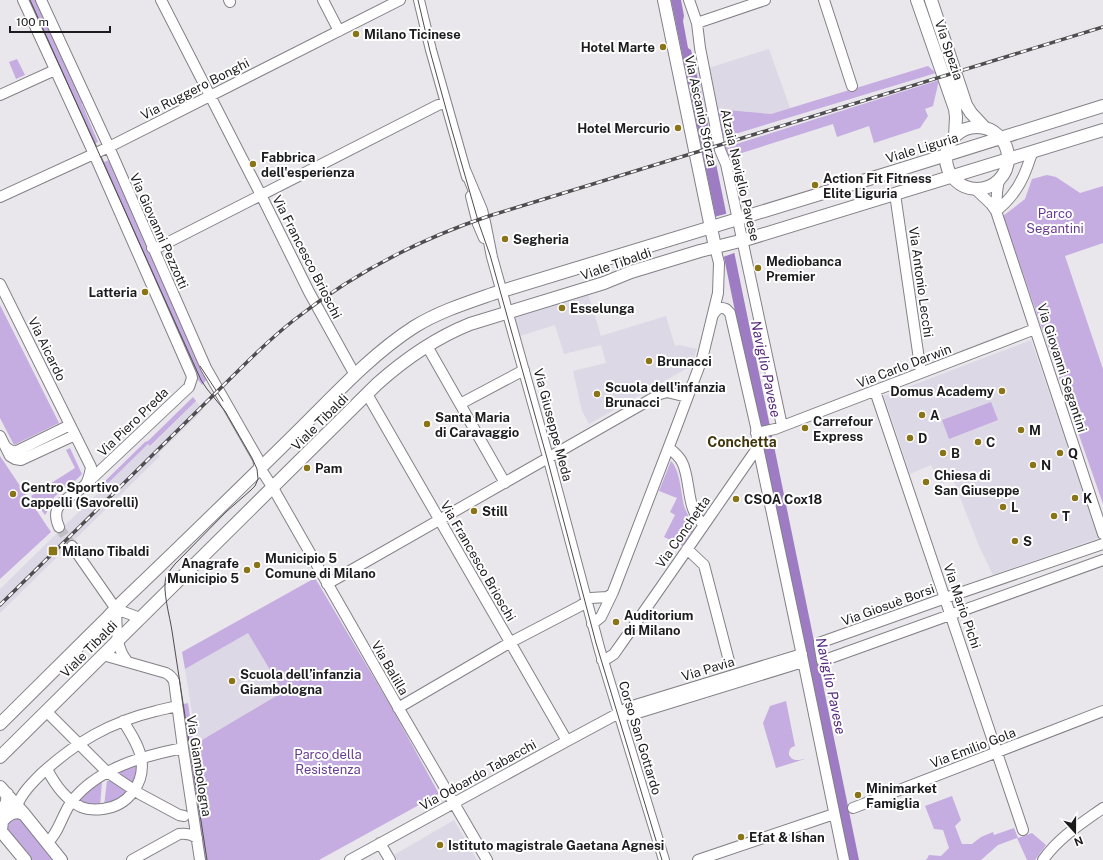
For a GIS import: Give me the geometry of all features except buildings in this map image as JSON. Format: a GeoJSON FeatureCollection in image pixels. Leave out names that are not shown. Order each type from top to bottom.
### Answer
{"type":"FeatureCollection","features":[{"type":"Feature","properties":{"kind":"main road","name":"Via Ascanio Sforza"},"geometry":{"type":"LineString","coordinates":[[664,0],[718,246]]}},
{"type":"Feature","properties":{"kind":"main road","name":"Via Spezia"},"geometry":{"type":"LineString","coordinates":[[917,0],[961,107]]}},
{"type":"Feature","properties":{"kind":"main road","name":"Via Spezia"},"geometry":{"type":"LineString","coordinates":[[931,0],[961,107]]}},
{"type":"Feature","properties":{"kind":"main road","name":"Viale Liguria"},"geometry":{"type":"LineString","coordinates":[[734,220],[1103,106]]}},
{"type":"Feature","properties":{"kind":"main road"},"geometry":{"type":"LineString","coordinates":[[955,136],[956,117],[961,107],[971,113],[985,128]]}},
{"type":"Feature","properties":{"kind":"main road"},"geometry":{"type":"LineString","coordinates":[[969,128],[985,128],[993,131],[1001,138],[1006,148],[1008,160],[1005,170],[999,179],[991,185],[982,188],[974,188],[956,181],[952,176],[948,167],[946,155],[947,147],[955,136],[964,130],[969,128]]}},
{"type":"Feature","properties":{"kind":"main road"},"geometry":{"type":"LineString","coordinates":[[739,241],[1103,130]]}},
{"type":"Feature","properties":{"kind":"main road","name":"Viale Tibaldi"},"geometry":{"type":"LineString","coordinates":[[0,724],[370,360],[393,341],[430,318],[501,291],[734,220]]}},
{"type":"Feature","properties":{"kind":"main road","name":"Viale Tibaldi"},"geometry":{"type":"LineString","coordinates":[[0,757],[367,394],[391,371],[408,358],[454,330],[604,283],[631,272],[739,241]]}},
{"type":"Feature","properties":{"kind":"main road"},"geometry":{"type":"LineString","coordinates":[[3,791],[61,860]]}},
{"type":"Feature","properties":{"kind":"main road"},"geometry":{"type":"LineString","coordinates":[[0,811],[4,808],[7,800],[3,791]]}},
{"type":"Feature","properties":{"kind":"main road"},"geometry":{"type":"LineString","coordinates":[[20,810],[7,816],[2,821],[0,831],[25,860]]}},
{"type":"Feature","properties":{"kind":"street"},"geometry":{"type":"LineString","coordinates":[[23,0],[94,154]]}},
{"type":"Feature","properties":{"kind":"street","name":"Via Giovanni Pezzotti"},"geometry":{"type":"LineString","coordinates":[[41,0],[109,147],[152,248],[206,368],[259,461],[260,468],[273,488]]}},
{"type":"Feature","properties":{"kind":"street","name":"Via Francesco Brioschi"},"geometry":{"type":"LineString","coordinates":[[161,0],[309,292],[355,375]]}},
{"type":"Feature","properties":{"kind":"street"},"geometry":{"type":"LineString","coordinates":[[323,0],[339,31]]}},
{"type":"Feature","properties":{"kind":"street","name":"Via Ruggero Bonghi"},"geometry":{"type":"LineString","coordinates":[[0,197],[109,147],[400,0]]}},
{"type":"Feature","properties":{"kind":"street","name":"Via Giuseppe Meda"},"geometry":{"type":"LineString","coordinates":[[419,0],[466,172],[482,210],[501,291],[524,370],[592,624]]}},
{"type":"Feature","properties":{"kind":"street","name":"Alzaia Naviglio Pavese"},"geometry":{"type":"LineString","coordinates":[[690,0],[697,23],[700,48],[718,144],[726,164],[734,220],[777,428]]}},
{"type":"Feature","properties":{"kind":"street"},"geometry":{"type":"LineString","coordinates":[[697,23],[766,0]]}},
{"type":"Feature","properties":{"kind":"street"},"geometry":{"type":"LineString","coordinates":[[824,0],[852,86]]}},
{"type":"Feature","properties":{"kind":"street"},"geometry":{"type":"LineString","coordinates":[[0,95],[55,70]]}},
{"type":"Feature","properties":{"kind":"street"},"geometry":{"type":"LineString","coordinates":[[152,248],[159,247],[446,103]]}},
{"type":"Feature","properties":{"kind":"street"},"geometry":{"type":"LineString","coordinates":[[996,211],[1015,191],[1024,175],[1033,152]]}},
{"type":"Feature","properties":{"kind":"street","name":"Via Piero Preda"},"geometry":{"type":"LineString","coordinates":[[59,527],[56,520],[56,510],[61,503],[85,485],[189,387],[192,378],[94,154]]}},
{"type":"Feature","properties":{"kind":"street"},"geometry":{"type":"LineString","coordinates":[[996,211],[999,179]]}},
{"type":"Feature","properties":{"kind":"street"},"geometry":{"type":"LineString","coordinates":[[974,188],[991,204],[996,211]]}},
{"type":"Feature","properties":{"kind":"street","name":"Via Antonio Lecchi"},"geometry":{"type":"LineString","coordinates":[[895,194],[921,373]]}},
{"type":"Feature","properties":{"kind":"street","name":"Via Giovanni Segantini"},"geometry":{"type":"LineString","coordinates":[[996,211],[1103,534]]}},
{"type":"Feature","properties":{"kind":"street"},"geometry":{"type":"LineString","coordinates":[[592,624],[601,617],[612,594],[702,359],[718,293],[718,246]]}},
{"type":"Feature","properties":{"kind":"street","name":"Via Aicardo"},"geometry":{"type":"LineString","coordinates":[[0,284],[91,467]]}},
{"type":"Feature","properties":{"kind":"street"},"geometry":{"type":"LineString","coordinates":[[713,315],[716,310],[721,308],[726,308],[730,313],[759,433],[758,447],[844,860]]}},
{"type":"Feature","properties":{"kind":"street","name":"Via Carlo Darwin"},"geometry":{"type":"LineString","coordinates":[[777,428],[1035,329]]}},
{"type":"Feature","properties":{"kind":"street"},"geometry":{"type":"LineString","coordinates":[[427,346],[505,483]]}},
{"type":"Feature","properties":{"kind":"street"},"geometry":{"type":"LineString","coordinates":[[460,404],[524,370]]}},
{"type":"Feature","properties":{"kind":"street","name":"Via Mario Pichi"},"geometry":{"type":"LineString","coordinates":[[875,391],[1023,830]]}},
{"type":"Feature","properties":{"kind":"street"},"geometry":{"type":"LineString","coordinates":[[327,584],[660,394],[667,392],[687,397]]}},
{"type":"Feature","properties":{"kind":"street","name":"Via Francesco Brioschi"},"geometry":{"type":"LineString","coordinates":[[367,394],[567,741]]}},
{"type":"Feature","properties":{"kind":"street"},"geometry":{"type":"LineString","coordinates":[[6,447],[15,452],[70,426]]}},
{"type":"Feature","properties":{"kind":"street"},"geometry":{"type":"LineString","coordinates":[[759,433],[777,428]]}},
{"type":"Feature","properties":{"kind":"street"},"geometry":{"type":"LineString","coordinates":[[0,436],[10,456],[15,459],[22,460],[75,435]]}},
{"type":"Feature","properties":{"kind":"street","name":"Via Conchetta"},"geometry":{"type":"LineString","coordinates":[[602,660],[614,654],[758,447]]}},
{"type":"Feature","properties":{"kind":"street"},"geometry":{"type":"LineString","coordinates":[[669,448],[682,461],[693,508],[698,519],[704,524]]}},
{"type":"Feature","properties":{"kind":"street"},"geometry":{"type":"LineString","coordinates":[[85,485],[91,467],[98,468],[106,465]]}},
{"type":"Feature","properties":{"kind":"street","name":"Via Balilla"},"geometry":{"type":"LineString","coordinates":[[273,488],[398,708],[487,860]]}},
{"type":"Feature","properties":{"kind":"street","name":"Via Giosuè Borsi"},"geometry":{"type":"LineString","coordinates":[[951,615],[822,661],[819,643],[1103,544]]}},
{"type":"Feature","properties":{"kind":"street"},"geometry":{"type":"LineString","coordinates":[[72,546],[116,609],[118,640],[121,653],[127,661]]}},
{"type":"Feature","properties":{"kind":"street"},"geometry":{"type":"LineString","coordinates":[[687,549],[704,565],[729,661]]}},
{"type":"Feature","properties":{"kind":"street"},"geometry":{"type":"LineString","coordinates":[[951,615],[1103,560]]}},
{"type":"Feature","properties":{"kind":"street"},"geometry":{"type":"LineString","coordinates":[[398,708],[511,642],[591,598],[607,597],[612,594]]}},
{"type":"Feature","properties":{"kind":"street"},"geometry":{"type":"LineString","coordinates":[[116,609],[140,618]]}},
{"type":"Feature","properties":{"kind":"street","name":"Corso San Gottardo"},"geometry":{"type":"LineString","coordinates":[[592,624],[664,860]]}},
{"type":"Feature","properties":{"kind":"street"},"geometry":{"type":"LineString","coordinates":[[103,655],[127,661]]}},
{"type":"Feature","properties":{"kind":"street","name":"Via Pavia"},"geometry":{"type":"LineString","coordinates":[[619,713],[631,715],[654,704],[802,658]]}},
{"type":"Feature","properties":{"kind":"street","name":"Via Giambologna"},"geometry":{"type":"LineString","coordinates":[[127,661],[171,676],[174,682],[200,860]]}},
{"type":"Feature","properties":{"kind":"street"},"geometry":{"type":"LineString","coordinates":[[20,810],[18,801],[26,791],[47,769],[78,744],[100,731],[124,721],[157,710],[177,706]]}},
{"type":"Feature","properties":{"kind":"street"},"geometry":{"type":"LineString","coordinates":[[46,711],[106,772],[135,791],[179,815],[184,816]]}},
{"type":"Feature","properties":{"kind":"street","name":"Via Emilio Gola"},"geometry":{"type":"LineString","coordinates":[[853,808],[1103,711]]}},
{"type":"Feature","properties":{"kind":"street","name":"Via Odoardo Tabacchi"},"geometry":{"type":"LineString","coordinates":[[350,860],[619,713]]}},
{"type":"Feature","properties":{"kind":"street"},"geometry":{"type":"LineString","coordinates":[[47,769],[60,790],[72,801],[82,807],[90,809],[109,808],[122,803],[135,791],[141,774],[141,758],[135,742],[124,721]]}},
{"type":"Feature","properties":{"kind":"street"},"geometry":{"type":"LineString","coordinates":[[47,843],[55,835],[65,812],[72,801],[85,788],[106,772],[141,758],[183,748]]}},
{"type":"Feature","properties":{"kind":"street"},"geometry":{"type":"LineString","coordinates":[[174,836],[182,827],[184,816],[192,806]]}},
{"type":"Feature","properties":{"kind":"street"},"geometry":{"type":"LineString","coordinates":[[1043,860],[1049,851],[1075,828],[1103,808]]}},
{"type":"Feature","properties":{"kind":"street"},"geometry":{"type":"LineString","coordinates":[[698,860],[834,814]]}},
{"type":"Feature","properties":{"kind":"street"},"geometry":{"type":"LineString","coordinates":[[132,860],[174,836],[185,833],[193,835],[197,838]]}},
{"type":"Feature","properties":{"kind":"street"},"geometry":{"type":"LineString","coordinates":[[380,843],[390,860]]}},
{"type":"Feature","properties":{"kind":"shaded area"},"geometry":{"type":"Polygon","coordinates":[[[671,0],[681,0],[688,48],[691,50],[705,110],[859,860],[848,860],[671,0]]]}},
{"type":"Feature","properties":{"kind":"shaded area"},"geometry":{"type":"Polygon","coordinates":[[[769,49],[790,108],[771,114],[720,109],[705,110],[696,72],[769,49]]]}},
{"type":"Feature","properties":{"kind":"shaded area"},"geometry":{"type":"Polygon","coordinates":[[[587,290],[601,336],[666,316],[675,346],[680,345],[697,349],[691,366],[589,424],[582,411],[573,371],[606,363],[601,345],[564,354],[555,325],[517,337],[510,313],[587,290]]]}},
{"type":"Feature","properties":{"kind":"shaded area"},"geometry":{"type":"Polygon","coordinates":[[[1031,340],[1099,538],[993,575],[979,546],[953,479],[940,484],[931,465],[910,474],[884,396],[1031,340]]]}},
{"type":"Feature","properties":{"kind":"shaded area"},"geometry":{"type":"Polygon","coordinates":[[[196,401],[203,410],[158,454],[160,456],[0,613],[0,589],[148,444],[151,446],[196,401]]]}},
{"type":"Feature","properties":{"kind":"shaded area","name":"Scuola dell’infanzia Giambologna"},"geometry":{"type":"Polygon","coordinates":[[[248,632],[283,693],[197,743],[185,669],[248,632]]]}},
{"type":"Feature","properties":{"kind":"shaded area","name":"Istituto magistrale Gaetana Agnesi"},"geometry":{"type":"Polygon","coordinates":[[[454,820],[477,860],[397,860],[394,855],[454,820]]]}},
{"type":"Feature","properties":{"kind":"green space"},"geometry":{"type":"Polygon","coordinates":[[[25,0],[37,0],[84,103],[82,104],[98,142],[92,145],[25,0]]]}},
{"type":"Feature","properties":{"kind":"green space"},"geometry":{"type":"Polygon","coordinates":[[[17,59],[25,75],[16,79],[9,62],[17,59]]]}},
{"type":"Feature","properties":{"kind":"green space"},"geometry":{"type":"Polygon","coordinates":[[[928,66],[936,73],[722,138],[716,109],[771,114],[928,66]]]}},
{"type":"Feature","properties":{"kind":"green space"},"geometry":{"type":"Polygon","coordinates":[[[939,80],[933,106],[925,109],[928,116],[920,128],[874,143],[869,126],[837,137],[833,124],[729,157],[724,148],[939,80]]]}},
{"type":"Feature","properties":{"kind":"green space"},"geometry":{"type":"Polygon","coordinates":[[[109,160],[208,378],[202,385],[195,376],[102,163],[109,160]]]}},
{"type":"Feature","properties":{"kind":"green space","name":"Parco Segantini"},"geometry":{"type":"Polygon","coordinates":[[[1047,175],[1056,177],[1080,193],[1103,186],[1103,243],[1065,256],[1103,369],[1103,504],[1003,216],[1025,199],[1032,179],[1047,175]]]}},
{"type":"Feature","properties":{"kind":"green space"},"geometry":{"type":"Polygon","coordinates":[[[0,305],[59,423],[14,445],[0,418],[0,305]]]}},
{"type":"Feature","properties":{"kind":"green space"},"geometry":{"type":"Polygon","coordinates":[[[193,397],[196,401],[150,446],[148,444],[99,492],[98,488],[193,397]]]}},
{"type":"Feature","properties":{"kind":"green space"},"geometry":{"type":"Polygon","coordinates":[[[991,402],[998,420],[949,439],[942,420],[991,402]]]}},
{"type":"Feature","properties":{"kind":"green space"},"geometry":{"type":"Polygon","coordinates":[[[70,448],[82,474],[54,497],[45,515],[31,496],[75,468],[66,450],[70,448]]]}},
{"type":"Feature","properties":{"kind":"green space","name":"Centro Sportivo Cappelli (Savorelli)"},"geometry":{"type":"Polygon","coordinates":[[[0,456],[51,532],[0,579],[0,456]]]}},
{"type":"Feature","properties":{"kind":"green space"},"geometry":{"type":"Polygon","coordinates":[[[671,461],[680,482],[684,506],[694,529],[683,546],[664,537],[675,515],[670,512],[677,498],[659,491],[671,461]]]}},
{"type":"Feature","properties":{"kind":"green space","name":"Parco della Resistenza"},"geometry":{"type":"Polygon","coordinates":[[[315,578],[393,710],[439,794],[319,860],[204,860],[186,744],[197,743],[283,692],[248,633],[185,669],[182,652],[315,578]]]}},
{"type":"Feature","properties":{"kind":"green space"},"geometry":{"type":"Polygon","coordinates":[[[786,701],[795,746],[790,749],[789,755],[794,760],[805,759],[776,768],[763,723],[770,706],[786,701]]]}},
{"type":"Feature","properties":{"kind":"green space"},"geometry":{"type":"Polygon","coordinates":[[[188,703],[193,738],[185,739],[180,705],[188,703]]]}},
{"type":"Feature","properties":{"kind":"green space"},"geometry":{"type":"Polygon","coordinates":[[[136,765],[138,766],[133,786],[115,773],[136,765]]]}},
{"type":"Feature","properties":{"kind":"green space"},"geometry":{"type":"Polygon","coordinates":[[[102,781],[100,807],[91,807],[76,800],[102,781]]]}},
{"type":"Feature","properties":{"kind":"green space"},"geometry":{"type":"Polygon","coordinates":[[[107,781],[111,781],[131,792],[104,806],[107,781]]]}},
{"type":"Feature","properties":{"kind":"green space"},"geometry":{"type":"Polygon","coordinates":[[[952,796],[961,820],[955,826],[962,844],[972,844],[981,837],[993,832],[994,835],[1014,828],[1018,838],[1032,833],[1046,845],[1035,860],[1027,860],[1017,838],[998,845],[981,860],[925,860],[929,855],[941,856],[949,848],[943,830],[934,829],[925,806],[952,796]]]}},
{"type":"Feature","properties":{"kind":"green space"},"geometry":{"type":"Polygon","coordinates":[[[18,816],[54,860],[30,860],[4,828],[4,823],[18,816]]]}},
{"type":"Feature","properties":{"kind":"pier"},"geometry":{"type":"Polygon","coordinates":[[[729,213],[737,252],[723,257],[714,217],[729,213]]]}},
{"type":"Feature","properties":{"kind":"tunnel"},"geometry":{"type":"LineString","coordinates":[[59,527],[72,546]]}},
{"type":"Feature","properties":{"kind":"tram line"},"geometry":{"type":"LineString","coordinates":[[30,0],[201,380],[225,411],[257,469],[258,479],[255,486],[226,512],[175,564],[167,575],[165,582],[167,604],[207,860]]}},
{"type":"Feature","properties":{"kind":"tram line"},"geometry":{"type":"LineString","coordinates":[[418,0],[430,51],[451,127],[479,224],[490,255],[547,458],[596,643],[662,860]]}},
{"type":"Feature","properties":{"kind":"tram line"},"geometry":{"type":"LineString","coordinates":[[200,366],[223,401]]}},
{"type":"Feature","properties":{"kind":"railway"},"geometry":{"type":"LineString","coordinates":[[0,605],[273,338],[294,320],[340,287],[387,259],[462,225],[489,216],[1103,27]]}},
{"type":"Feature","properties":{"kind":"place","name":"Milano Ticinese"},"geometry":{"type":"Point","coordinates":[356,34]}},
{"type":"Feature","properties":{"kind":"place","name":"Hotel Marte"},"geometry":{"type":"Point","coordinates":[663,47]}},
{"type":"Feature","properties":{"kind":"place","name":"Hotel Mercurio"},"geometry":{"type":"Point","coordinates":[678,128]}},
{"type":"Feature","properties":{"kind":"place","name":"Fabbrica dell'esperienza"},"geometry":{"type":"Point","coordinates":[253,164]}},
{"type":"Feature","properties":{"kind":"place","name":"Action Fit Fitness Elite Liguria"},"geometry":{"type":"Point","coordinates":[815,185]}},
{"type":"Feature","properties":{"kind":"place","name":"Segheria"},"geometry":{"type":"Point","coordinates":[505,239]}},
{"type":"Feature","properties":{"kind":"place","name":"Mediobanca Premier"},"geometry":{"type":"Point","coordinates":[758,268]}},
{"type":"Feature","properties":{"kind":"place","name":"Latteria"},"geometry":{"type":"Point","coordinates":[145,292]}},
{"type":"Feature","properties":{"kind":"place","name":"Esselunga"},"geometry":{"type":"Point","coordinates":[562,308]}},
{"type":"Feature","properties":{"kind":"place","name":"Brunacci"},"geometry":{"type":"Point","coordinates":[649,361]}},
{"type":"Feature","properties":{"kind":"place","name":"Domus Academy"},"geometry":{"type":"Point","coordinates":[1002,391]}},
{"type":"Feature","properties":{"kind":"place","name":"Scuola dell'infanzia Brunacci"},"geometry":{"type":"Point","coordinates":[597,394]}},
{"type":"Feature","properties":{"kind":"place","name":"A"},"geometry":{"type":"Point","coordinates":[922,415]}},
{"type":"Feature","properties":{"kind":"place","name":"Santa Maria di Caravaggio"},"geometry":{"type":"Point","coordinates":[427,424]}},
{"type":"Feature","properties":{"kind":"place","name":"Carrefour Express"},"geometry":{"type":"Point","coordinates":[805,428]}},
{"type":"Feature","properties":{"kind":"place","name":"M"},"geometry":{"type":"Point","coordinates":[1021,430]}},
{"type":"Feature","properties":{"kind":"place","name":"D"},"geometry":{"type":"Point","coordinates":[910,438]}},
{"type":"Feature","properties":{"kind":"place","name":"C"},"geometry":{"type":"Point","coordinates":[978,442]}},
{"type":"Feature","properties":{"kind":"place","name":"B"},"geometry":{"type":"Point","coordinates":[943,453]}},
{"type":"Feature","properties":{"kind":"place","name":"Q"},"geometry":{"type":"Point","coordinates":[1060,453]}},
{"type":"Feature","properties":{"kind":"place","name":"N"},"geometry":{"type":"Point","coordinates":[1033,465]}},
{"type":"Feature","properties":{"kind":"place","name":"Pam"},"geometry":{"type":"Point","coordinates":[307,468]}},
{"type":"Feature","properties":{"kind":"place","name":"Chiesa di San Giuseppe"},"geometry":{"type":"Point","coordinates":[926,482]}},
{"type":"Feature","properties":{"kind":"place","name":"Centro Sportivo Cappelli (Savorelli)"},"geometry":{"type":"Point","coordinates":[13,494]}},
{"type":"Feature","properties":{"kind":"place","name":"K"},"geometry":{"type":"Point","coordinates":[1075,498]}},
{"type":"Feature","properties":{"kind":"place","name":"CSOA Cox18"},"geometry":{"type":"Point","coordinates":[736,499]}},
{"type":"Feature","properties":{"kind":"place","name":"L"},"geometry":{"type":"Point","coordinates":[1003,507]}},
{"type":"Feature","properties":{"kind":"place","name":"Still"},"geometry":{"type":"Point","coordinates":[474,511]}},
{"type":"Feature","properties":{"kind":"place","name":"T"},"geometry":{"type":"Point","coordinates":[1054,516]}},
{"type":"Feature","properties":{"kind":"place","name":"S"},"geometry":{"type":"Point","coordinates":[1015,541]}},
{"type":"Feature","properties":{"kind":"place","name":"Milano Tibaldi"},"geometry":{"type":"Point","coordinates":[53,551]}},
{"type":"Feature","properties":{"kind":"place","name":"Municipio 5 Comune di Milano"},"geometry":{"type":"Point","coordinates":[257,565]}},
{"type":"Feature","properties":{"kind":"place","name":"Anagrafe Municipio 5"},"geometry":{"type":"Point","coordinates":[247,570]}},
{"type":"Feature","properties":{"kind":"place","name":"Auditorium di Milano"},"geometry":{"type":"Point","coordinates":[616,622]}},
{"type":"Feature","properties":{"kind":"place","name":"Scuola dell’infanzia Giambologna"},"geometry":{"type":"Point","coordinates":[232,681]}},
{"type":"Feature","properties":{"kind":"place","name":"Minimarket Famiglia"},"geometry":{"type":"Point","coordinates":[858,795]}},
{"type":"Feature","properties":{"kind":"place","name":"Efat & Ishan"},"geometry":{"type":"Point","coordinates":[741,837]}},
{"type":"Feature","properties":{"kind":"place","name":"Istituto magistrale Gaetana Agnesi"},"geometry":{"type":"Point","coordinates":[440,845]}},
{"type":"Feature","properties":{"kind":"district","name":"Conchetta"},"geometry":{"type":"Point","coordinates":[742,442]}},
{"type":"Feature","properties":{"kind":"water label","name":"Naviglio Pavese"},"geometry":{"type":"Point","coordinates":[766,369]}},
{"type":"Feature","properties":{"kind":"water label","name":"Naviglio Pavese"},"geometry":{"type":"Point","coordinates":[831,686]}}]}
